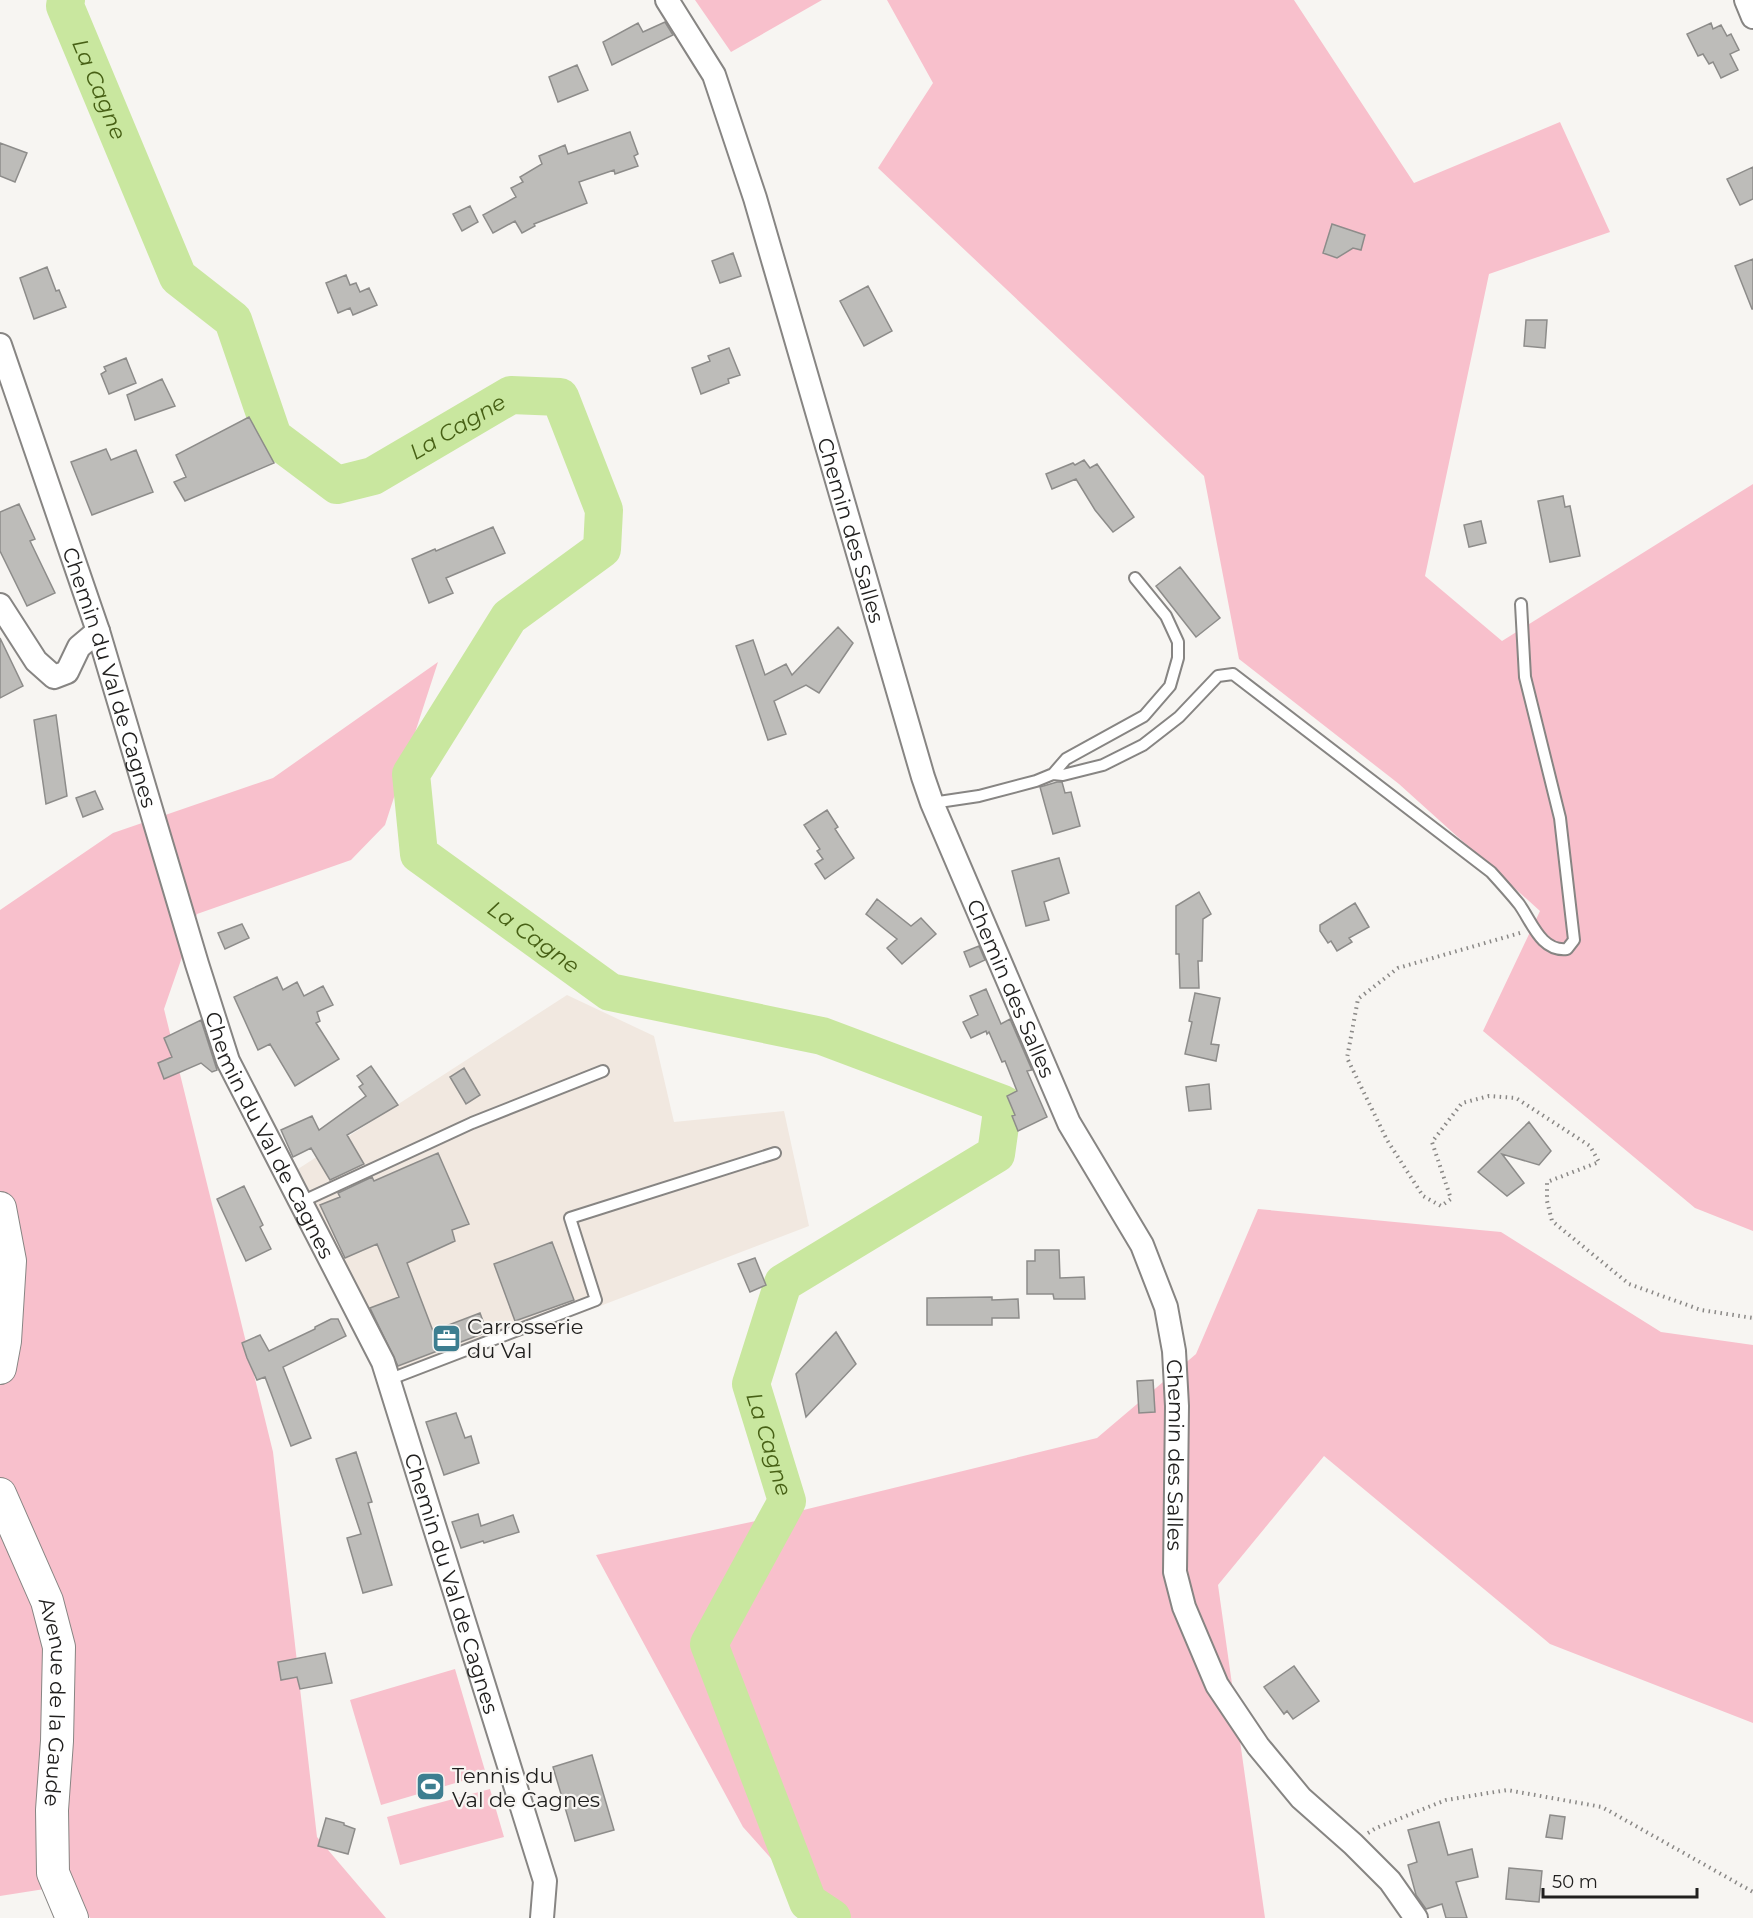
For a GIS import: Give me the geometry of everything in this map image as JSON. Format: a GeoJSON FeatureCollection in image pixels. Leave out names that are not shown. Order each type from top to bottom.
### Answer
{"type":"FeatureCollection","features":[{"type":"Feature","properties":{"kind":"street","name":"Chemin des Salles"},"geometry":{"type":"LineString","coordinates":[[667,0],[714,75],[755,198],[932,803],[1069,1123],[1142,1245],[1166,1307],[1174,1351],[1177,1406],[1175,1572],[1184,1607],[1217,1686],[1258,1746],[1301,1798],[1353,1844],[1390,1881],[1416,1918]]}},
{"type":"Feature","properties":{"kind":"street"},"geometry":{"type":"LineString","coordinates":[[1746,0],[1753,16]]}},
{"type":"Feature","properties":{"kind":"street","name":"Chemin du Val de Cagnes"},"geometry":{"type":"LineString","coordinates":[[0,345],[98,631],[193,953],[228,1060],[383,1362],[545,1881],[542,1918]]}},
{"type":"Feature","properties":{"kind":"street"},"geometry":{"type":"LineString","coordinates":[[0,605],[36,661],[54,677],[67,672],[79,647],[98,631]]}},
{"type":"Feature","properties":{"kind":"street"},"geometry":{"type":"LineString","coordinates":[[0,1208],[10,1261],[5,1341],[0,1368]]}},
{"type":"Feature","properties":{"kind":"street","name":"Avenue de la Gaude"},"geometry":{"type":"LineString","coordinates":[[0,1494],[47,1600],[59,1647],[57,1741],[52,1810],[53,1873],[72,1918]]}},
{"type":"Feature","properties":{"kind":"lane"},"geometry":{"type":"LineString","coordinates":[[932,803],[979,796],[1036,781],[1053,774],[1066,759],[1144,716],[1170,686],[1178,658],[1178,642],[1166,615],[1135,578]]}},
{"type":"Feature","properties":{"kind":"lane"},"geometry":{"type":"LineString","coordinates":[[1053,774],[1064,775],[1103,765],[1143,745],[1179,717],[1218,676],[1233,674],[1491,872],[1520,905],[1534,929],[1549,945],[1559,950],[1567,949],[1574,939],[1560,818],[1525,677],[1521,604]]}},
{"type":"Feature","properties":{"kind":"lane"},"geometry":{"type":"LineString","coordinates":[[301,1203],[472,1124],[603,1071]]}},
{"type":"Feature","properties":{"kind":"lane"},"geometry":{"type":"LineString","coordinates":[[388,1380],[596,1300],[570,1218],[776,1153]]}},
{"type":"Feature","properties":{"kind":"path"},"geometry":{"type":"LineString","coordinates":[[1534,929],[1398,968],[1358,999],[1347,1058],[1387,1140],[1423,1196],[1441,1206],[1451,1199],[1432,1142],[1462,1103],[1489,1096],[1516,1098],[1590,1146],[1599,1162],[1547,1182],[1546,1200],[1552,1221],[1629,1284],[1701,1310],[1753,1318]]}},
{"type":"Feature","properties":{"kind":"path"},"geometry":{"type":"LineString","coordinates":[[1353,1844],[1376,1828],[1446,1800],[1507,1790],[1602,1807],[1753,1892]]}},
{"type":"Feature","properties":{"kind":"shaded area"},"geometry":{"type":"Polygon","coordinates":[[[695,0],[822,0],[731,52],[695,0]]]}},
{"type":"Feature","properties":{"kind":"shaded area"},"geometry":{"type":"Polygon","coordinates":[[[887,0],[1294,0],[1414,183],[1560,122],[1610,232],[1489,274],[1425,576],[1502,641],[1753,484],[1753,1231],[1695,1208],[1483,1031],[1540,911],[1399,784],[1239,659],[1204,476],[878,168],[933,83],[887,0]]]}},
{"type":"Feature","properties":{"kind":"shaded area"},"geometry":{"type":"Polygon","coordinates":[[[438,662],[385,825],[351,860],[197,914],[164,1009],[273,1452],[317,1837],[386,1918],[90,1918],[70,1885],[0,1896],[0,910],[113,833],[273,778],[438,662]]]}},
{"type":"Feature","properties":{"kind":"shaded area"},"geometry":{"type":"Polygon","coordinates":[[[567,995],[654,1036],[674,1122],[784,1111],[809,1226],[402,1382],[298,1169],[567,995]]]}},
{"type":"Feature","properties":{"kind":"shaded area"},"geometry":{"type":"Polygon","coordinates":[[[1258,1209],[1501,1232],[1661,1332],[1753,1345],[1753,1723],[1550,1644],[1324,1456],[1218,1585],[1265,1918],[824,1918],[743,1827],[596,1555],[779,1516],[1097,1438],[1196,1354],[1258,1209]]]}},
{"type":"Feature","properties":{"kind":"shaded area"},"geometry":{"type":"Polygon","coordinates":[[[455,1669],[486,1774],[381,1805],[350,1700],[455,1669]]]}},
{"type":"Feature","properties":{"kind":"shaded area"},"geometry":{"type":"Polygon","coordinates":[[[490,1789],[504,1837],[400,1865],[387,1817],[490,1789]]]}},
{"type":"Feature","properties":{"kind":"building"},"geometry":{"type":"Polygon","coordinates":[[[665,22],[673,35],[612,65],[603,42],[638,23],[643,32],[665,22]]]}},
{"type":"Feature","properties":{"kind":"building"},"geometry":{"type":"Polygon","coordinates":[[[1711,23],[1713,29],[1721,25],[1727,36],[1731,34],[1739,50],[1730,54],[1738,70],[1721,78],[1713,62],[1709,64],[1703,54],[1698,56],[1687,34],[1711,23]]]}},
{"type":"Feature","properties":{"kind":"building"},"geometry":{"type":"Polygon","coordinates":[[[577,65],[588,90],[558,102],[549,77],[577,65]]]}},
{"type":"Feature","properties":{"kind":"building"},"geometry":{"type":"Polygon","coordinates":[[[630,132],[638,154],[634,156],[638,166],[615,174],[614,170],[579,182],[587,203],[534,224],[535,226],[522,233],[515,221],[493,233],[483,215],[516,197],[511,188],[523,182],[520,177],[542,164],[539,156],[565,145],[568,154],[630,132]]]}},
{"type":"Feature","properties":{"kind":"building"},"geometry":{"type":"Polygon","coordinates":[[[0,143],[27,153],[15,182],[0,176],[0,143]]]}},
{"type":"Feature","properties":{"kind":"building"},"geometry":{"type":"Polygon","coordinates":[[[1753,167],[1753,199],[1740,205],[1727,179],[1753,167]]]}},
{"type":"Feature","properties":{"kind":"building"},"geometry":{"type":"Polygon","coordinates":[[[470,206],[478,222],[462,231],[453,214],[470,206]]]}},
{"type":"Feature","properties":{"kind":"building"},"geometry":{"type":"Polygon","coordinates":[[[1332,224],[1365,235],[1361,250],[1353,248],[1337,258],[1323,253],[1332,224]]]}},
{"type":"Feature","properties":{"kind":"building"},"geometry":{"type":"Polygon","coordinates":[[[733,253],[741,276],[720,283],[712,261],[733,253]]]}},
{"type":"Feature","properties":{"kind":"building"},"geometry":{"type":"Polygon","coordinates":[[[1753,259],[1753,309],[1752,309],[1735,266],[1753,259]]]}},
{"type":"Feature","properties":{"kind":"building"},"geometry":{"type":"Polygon","coordinates":[[[47,267],[56,291],[59,290],[66,307],[34,319],[20,278],[47,267]]]}},
{"type":"Feature","properties":{"kind":"building"},"geometry":{"type":"Polygon","coordinates":[[[346,275],[350,285],[356,283],[360,292],[369,288],[377,305],[353,315],[350,308],[338,313],[326,283],[346,275]]]}},
{"type":"Feature","properties":{"kind":"building"},"geometry":{"type":"Polygon","coordinates":[[[868,286],[892,331],[864,346],[840,301],[868,286]]]}},
{"type":"Feature","properties":{"kind":"building"},"geometry":{"type":"Polygon","coordinates":[[[1526,320],[1547,320],[1545,348],[1524,346],[1526,320]]]}},
{"type":"Feature","properties":{"kind":"building"},"geometry":{"type":"Polygon","coordinates":[[[729,348],[740,375],[728,379],[729,383],[701,394],[692,368],[710,361],[708,356],[729,348]]]}},
{"type":"Feature","properties":{"kind":"building"},"geometry":{"type":"Polygon","coordinates":[[[126,358],[136,383],[109,394],[101,374],[106,371],[104,367],[126,358]]]}},
{"type":"Feature","properties":{"kind":"building"},"geometry":{"type":"Polygon","coordinates":[[[162,379],[175,406],[135,420],[127,395],[162,379]]]}},
{"type":"Feature","properties":{"kind":"building"},"geometry":{"type":"Polygon","coordinates":[[[249,417],[274,463],[185,501],[174,482],[186,477],[176,455],[249,417]]]}},
{"type":"Feature","properties":{"kind":"building"},"geometry":{"type":"Polygon","coordinates":[[[106,449],[111,460],[136,450],[153,492],[92,515],[71,462],[106,449]]]}},
{"type":"Feature","properties":{"kind":"building"},"geometry":{"type":"Polygon","coordinates":[[[1084,460],[1090,468],[1097,464],[1134,517],[1113,532],[1095,510],[1076,479],[1052,489],[1046,474],[1084,460]]]}},
{"type":"Feature","properties":{"kind":"building"},"geometry":{"type":"Polygon","coordinates":[[[1563,496],[1565,507],[1570,506],[1580,556],[1550,562],[1538,501],[1563,496]]]}},
{"type":"Feature","properties":{"kind":"building"},"geometry":{"type":"Polygon","coordinates":[[[19,504],[35,539],[30,541],[55,593],[27,606],[0,551],[0,512],[19,504]]]}},
{"type":"Feature","properties":{"kind":"building"},"geometry":{"type":"Polygon","coordinates":[[[1481,521],[1486,543],[1469,547],[1464,525],[1481,521]]]}},
{"type":"Feature","properties":{"kind":"building"},"geometry":{"type":"Polygon","coordinates":[[[493,527],[505,553],[446,578],[453,593],[429,603],[412,559],[493,527]]]}},
{"type":"Feature","properties":{"kind":"building"},"geometry":{"type":"Polygon","coordinates":[[[1180,567],[1220,618],[1196,637],[1156,586],[1180,567]]]}},
{"type":"Feature","properties":{"kind":"building"},"geometry":{"type":"Polygon","coordinates":[[[838,627],[853,643],[819,693],[806,685],[774,701],[786,734],[768,740],[736,646],[753,640],[765,675],[786,664],[792,675],[838,627]]]}},
{"type":"Feature","properties":{"kind":"building"},"geometry":{"type":"Polygon","coordinates":[[[0,638],[23,686],[0,698],[0,638]]]}},
{"type":"Feature","properties":{"kind":"building"},"geometry":{"type":"Polygon","coordinates":[[[56,715],[67,796],[46,804],[34,720],[56,715]]]}},
{"type":"Feature","properties":{"kind":"building"},"geometry":{"type":"Polygon","coordinates":[[[1062,782],[1065,793],[1071,792],[1080,826],[1053,834],[1040,787],[1062,782]]]}},
{"type":"Feature","properties":{"kind":"building"},"geometry":{"type":"Polygon","coordinates":[[[95,791],[103,809],[83,817],[76,798],[95,791]]]}},
{"type":"Feature","properties":{"kind":"building"},"geometry":{"type":"Polygon","coordinates":[[[827,810],[838,827],[835,829],[854,858],[825,879],[815,864],[823,859],[817,851],[820,849],[804,825],[827,810]]]}},
{"type":"Feature","properties":{"kind":"building"},"geometry":{"type":"Polygon","coordinates":[[[1059,858],[1069,893],[1044,902],[1049,920],[1026,926],[1012,871],[1059,858]]]}},
{"type":"Feature","properties":{"kind":"building"},"geometry":{"type":"Polygon","coordinates":[[[1199,892],[1211,914],[1203,919],[1202,961],[1198,961],[1199,988],[1180,988],[1179,954],[1176,954],[1176,906],[1199,892]]]}},
{"type":"Feature","properties":{"kind":"building"},"geometry":{"type":"Polygon","coordinates":[[[877,899],[911,926],[921,918],[936,934],[902,964],[887,948],[897,939],[866,914],[877,899]]]}},
{"type":"Feature","properties":{"kind":"building"},"geometry":{"type":"Polygon","coordinates":[[[1355,903],[1369,927],[1349,938],[1352,942],[1337,951],[1331,941],[1328,943],[1320,931],[1320,925],[1355,903]]]}},
{"type":"Feature","properties":{"kind":"building"},"geometry":{"type":"Polygon","coordinates":[[[242,924],[249,938],[225,949],[218,933],[242,924]]]}},
{"type":"Feature","properties":{"kind":"building"},"geometry":{"type":"Polygon","coordinates":[[[979,946],[985,960],[970,967],[964,952],[979,946]]]}},
{"type":"Feature","properties":{"kind":"building"},"geometry":{"type":"Polygon","coordinates":[[[277,977],[283,990],[297,982],[304,996],[323,986],[333,1005],[317,1012],[320,1021],[316,1023],[339,1059],[295,1086],[270,1044],[258,1050],[234,997],[277,977]]]}},
{"type":"Feature","properties":{"kind":"building"},"geometry":{"type":"Polygon","coordinates":[[[986,989],[1001,1024],[1010,1019],[1032,1070],[1027,1071],[1047,1117],[1018,1131],[1012,1116],[1015,1115],[1007,1096],[1017,1091],[1005,1061],[1002,1062],[989,1032],[987,1034],[986,1031],[971,1038],[963,1022],[978,1015],[970,996],[986,989]]]}},
{"type":"Feature","properties":{"kind":"building"},"geometry":{"type":"Polygon","coordinates":[[[1195,993],[1220,998],[1211,1044],[1219,1045],[1216,1061],[1185,1054],[1195,993]]]}},
{"type":"Feature","properties":{"kind":"building"},"geometry":{"type":"Polygon","coordinates":[[[201,1020],[217,1070],[212,1072],[201,1063],[164,1079],[158,1063],[172,1057],[164,1038],[201,1020]]]}},
{"type":"Feature","properties":{"kind":"building"},"geometry":{"type":"Polygon","coordinates":[[[371,1066],[398,1105],[347,1135],[364,1164],[330,1180],[311,1148],[293,1157],[281,1130],[312,1116],[319,1130],[366,1096],[359,1087],[363,1084],[357,1076],[371,1066]]]}},
{"type":"Feature","properties":{"kind":"building"},"geometry":{"type":"Polygon","coordinates":[[[464,1068],[480,1095],[466,1104],[450,1077],[464,1068]]]}},
{"type":"Feature","properties":{"kind":"building"},"geometry":{"type":"Polygon","coordinates":[[[1209,1084],[1211,1109],[1189,1111],[1186,1087],[1209,1084]]]}},
{"type":"Feature","properties":{"kind":"building"},"geometry":{"type":"Polygon","coordinates":[[[1529,1122],[1551,1151],[1539,1165],[1502,1154],[1524,1183],[1507,1196],[1478,1172],[1529,1122]]]}},
{"type":"Feature","properties":{"kind":"building"},"geometry":{"type":"Polygon","coordinates":[[[438,1153],[469,1224],[452,1230],[455,1241],[407,1263],[433,1331],[480,1313],[487,1332],[398,1366],[370,1308],[399,1297],[377,1244],[345,1258],[320,1205],[340,1197],[338,1193],[372,1177],[374,1181],[438,1153]]]}},
{"type":"Feature","properties":{"kind":"building"},"geometry":{"type":"Polygon","coordinates":[[[244,1186],[263,1225],[260,1227],[271,1249],[246,1261],[217,1199],[244,1186]]]}},
{"type":"Feature","properties":{"kind":"building"},"geometry":{"type":"Polygon","coordinates":[[[552,1242],[574,1300],[515,1321],[494,1264],[552,1242]]]}},
{"type":"Feature","properties":{"kind":"building"},"geometry":{"type":"Polygon","coordinates":[[[1035,1250],[1059,1250],[1060,1278],[1084,1277],[1085,1299],[1054,1299],[1053,1294],[1027,1294],[1027,1261],[1035,1261],[1035,1250]]]}},
{"type":"Feature","properties":{"kind":"building"},"geometry":{"type":"Polygon","coordinates":[[[755,1258],[766,1285],[750,1292],[738,1264],[755,1258]]]}},
{"type":"Feature","properties":{"kind":"building"},"geometry":{"type":"Polygon","coordinates":[[[992,1297],[992,1300],[1018,1299],[1019,1318],[992,1318],[992,1325],[927,1325],[927,1298],[992,1297]]]}},
{"type":"Feature","properties":{"kind":"building"},"geometry":{"type":"Polygon","coordinates":[[[331,1319],[338,1319],[346,1336],[283,1367],[311,1438],[291,1446],[265,1377],[257,1380],[242,1343],[260,1335],[269,1351],[331,1319]]]}},
{"type":"Feature","properties":{"kind":"building"},"geometry":{"type":"Polygon","coordinates":[[[836,1332],[856,1364],[806,1417],[796,1374],[836,1332]]]}},
{"type":"Feature","properties":{"kind":"building"},"geometry":{"type":"Polygon","coordinates":[[[1153,1380],[1155,1412],[1139,1413],[1137,1381],[1153,1380]]]}},
{"type":"Feature","properties":{"kind":"building"},"geometry":{"type":"Polygon","coordinates":[[[456,1413],[465,1438],[471,1436],[479,1463],[444,1475],[426,1422],[456,1413]]]}},
{"type":"Feature","properties":{"kind":"building"},"geometry":{"type":"Polygon","coordinates":[[[356,1452],[372,1502],[368,1503],[392,1585],[363,1593],[347,1538],[361,1534],[336,1459],[356,1452]]]}},
{"type":"Feature","properties":{"kind":"building"},"geometry":{"type":"Polygon","coordinates":[[[478,1514],[481,1526],[513,1515],[519,1532],[461,1548],[452,1522],[478,1514]]]}},
{"type":"Feature","properties":{"kind":"building"},"geometry":{"type":"Polygon","coordinates":[[[325,1653],[332,1683],[300,1689],[297,1677],[281,1680],[278,1662],[325,1653]]]}},
{"type":"Feature","properties":{"kind":"building"},"geometry":{"type":"Polygon","coordinates":[[[1294,1666],[1319,1701],[1293,1719],[1287,1711],[1284,1714],[1264,1687],[1294,1666]]]}},
{"type":"Feature","properties":{"kind":"building"},"geometry":{"type":"Polygon","coordinates":[[[592,1755],[614,1830],[575,1841],[553,1767],[592,1755]]]}},
{"type":"Feature","properties":{"kind":"building"},"geometry":{"type":"Polygon","coordinates":[[[1550,1815],[1565,1817],[1562,1839],[1546,1837],[1550,1815]]]}},
{"type":"Feature","properties":{"kind":"building"},"geometry":{"type":"Polygon","coordinates":[[[326,1818],[355,1829],[348,1854],[318,1846],[326,1818]]]}},
{"type":"Feature","properties":{"kind":"building"},"geometry":{"type":"Polygon","coordinates":[[[1439,1822],[1448,1855],[1472,1849],[1478,1877],[1456,1882],[1467,1918],[1446,1918],[1442,1904],[1426,1909],[1416,1895],[1408,1865],[1417,1862],[1408,1830],[1439,1822]]]}},
{"type":"Feature","properties":{"kind":"building"},"geometry":{"type":"Polygon","coordinates":[[[1509,1868],[1542,1871],[1539,1902],[1506,1899],[1509,1868]]]}},
{"type":"Feature","properties":{"kind":"waterway","name":"La Cagne"},"geometry":{"type":"LineString","coordinates":[[66,0],[65,6],[178,277],[233,320],[273,437],[337,485],[373,476],[511,395],[560,397],[604,510],[602,549],[509,617],[411,774],[419,854],[610,992],[822,1036],[1003,1104],[996,1154],[783,1283],[751,1384],[787,1501],[709,1644],[808,1902],[832,1918]]}},
{"type":"Feature","properties":{"kind":"place","name":"Carrosserie du Val"},"geometry":{"type":"Point","coordinates":[446,1338]}},
{"type":"Feature","properties":{"kind":"place","name":"Tennis du Val de Cagnes"},"geometry":{"type":"Point","coordinates":[431,1787]}}]}
